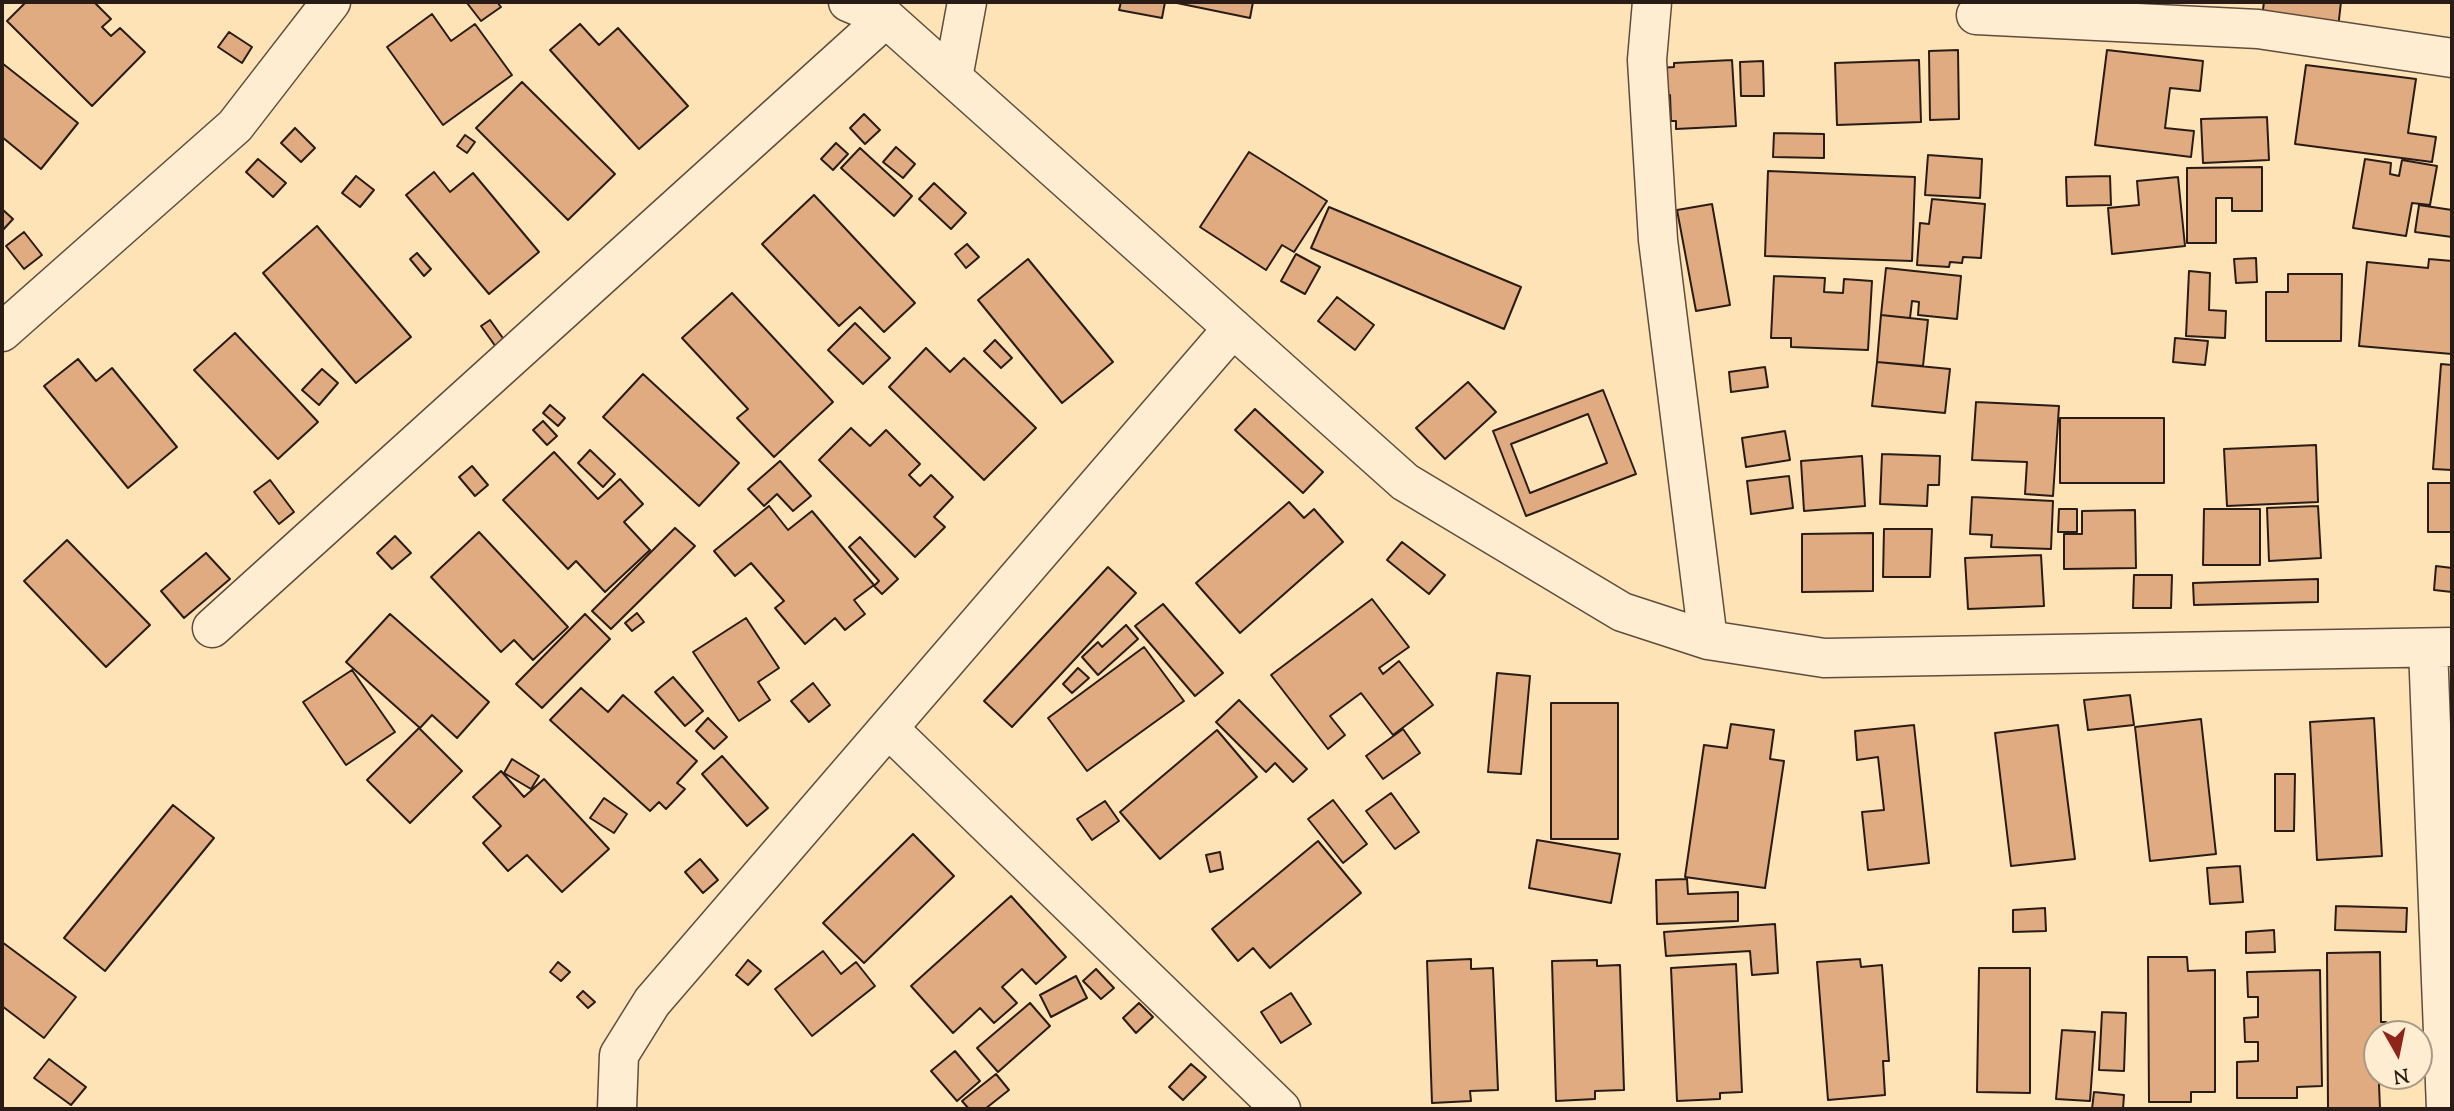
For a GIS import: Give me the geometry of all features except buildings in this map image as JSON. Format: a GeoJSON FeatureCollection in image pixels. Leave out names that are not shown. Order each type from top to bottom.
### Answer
{"type":"FeatureCollection","features":[{"type":"Feature","properties":{"kind":"street"},"geometry":{"type":"LineString","coordinates":[[2,332],[234,127],[331,2]]}},
{"type":"Feature","properties":{"kind":"street"},"geometry":{"type":"LineString","coordinates":[[848,2],[886,18],[1405,482],[1622,612],[1708,640],[1824,658],[2440,647],[2446,1109]]}},
{"type":"Feature","properties":{"kind":"street"},"geometry":{"type":"LineString","coordinates":[[953,78],[967,2]]}},
{"type":"Feature","properties":{"kind":"street"},"geometry":{"type":"LineString","coordinates":[[1652,2],[1647,60],[1658,240],[1708,640]]}},
{"type":"Feature","properties":{"kind":"street"},"geometry":{"type":"LineString","coordinates":[[1976,15],[2258,29],[2452,58]]}},
{"type":"Feature","properties":{"kind":"street"},"geometry":{"type":"LineString","coordinates":[[212,628],[886,18]]}},
{"type":"Feature","properties":{"kind":"street"},"geometry":{"type":"LineString","coordinates":[[617,1109],[619,1055],[652,1002],[1233,328]]}},
{"type":"Feature","properties":{"kind":"street"},"geometry":{"type":"LineString","coordinates":[[888,729],[1281,1109]]}}]}
